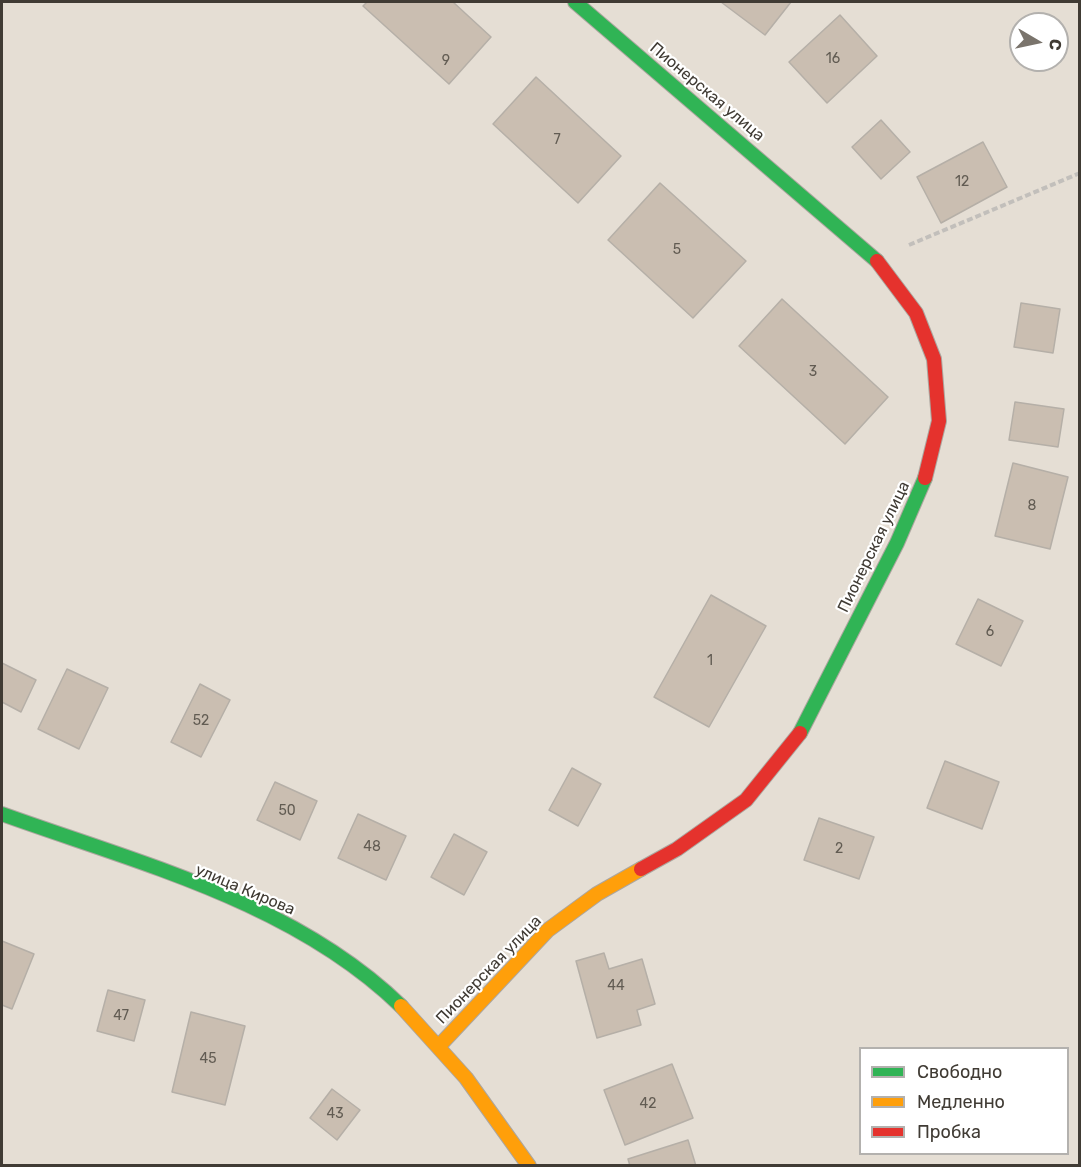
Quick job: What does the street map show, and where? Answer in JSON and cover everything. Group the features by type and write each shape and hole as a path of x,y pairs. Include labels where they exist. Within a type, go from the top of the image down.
{"street":[{"name":"Пионерская улица","path":"440,1045 548,930 597,894 677,849 746,800 796,740 897,543 925,478 939,421 934,359 916,312 876,259 575,2"},
{"name":"улица Кирова","path":"2,814 278,920 339,956 387,994 440,1045 489,1105 529,1166"}],"path":[{"path":"876,259 1080,173"}],"building":[{"path":"367,2 453,2 491,37 449,84 363,6"},
{"path":"721,2 791,2 765,35"},
{"path":"840,15 877,56 827,103 789,62"},
{"path":"536,77 621,156 578,203 493,124"},
{"path":"881,120 910,152 881,179 852,147"},
{"path":"983,142 1007,187 941,223 917,177"},
{"path":"660,183 746,261 693,318 608,240"},
{"path":"782,299 888,397 845,444 739,346"},
{"path":"1021,303 1060,309 1053,353 1014,347"},
{"path":"1015,402 1064,409 1058,447 1009,440"},
{"path":"1013,463 1068,477 1050,549 995,536"},
{"path":"711,595 766,626 709,727 654,697"},
{"path":"978,599 1023,621 1001,666 956,644"},
{"path":"2,663 36,680 21,712 2,702"},
{"path":"67,669 108,688 79,749 38,729"},
{"path":"200,684 230,700 201,757 171,742"},
{"path":"945,761 999,782 982,829 927,808"},
{"path":"572,768 601,784 578,826 549,810"},
{"path":"275,782 317,801 300,840 257,820"},
{"path":"358,814 406,836 386,880 338,858"},
{"path":"819,818 874,837 859,879 804,860"},
{"path":"454,834 487,852 464,895 431,877"},
{"path":"2,941 34,954 12,1009 2,1005"},
{"path":"604,953 609,969 642,959 655,1004 637,1010 641,1025 597,1038 576,961"},
{"path":"108,990 145,1000 134,1041 97,1031"},
{"path":"191,1012 245,1026 225,1105 172,1092"},
{"path":"672,1064 693,1118 625,1145 604,1090"},
{"path":"332,1089 360,1110 337,1140 310,1118"},
{"path":"688,1140 696,1166 630,1166 628,1159"}],"traffic: fast":[{"path":"575,2 877,261"},
{"path":"800,733 897,543 925,478"},
{"path":"2,814 160,869 264,912 313,939 359,970 401,1006"}],"traffic: slow":[{"path":"440,1045 548,930 597,894 641,869"},
{"path":"401,1006 466,1078 529,1166"}],"traffic: jam":[{"path":"877,261 916,313 934,359 939,421 925,478"},
{"path":"641,869 677,849 746,800 800,733"}]}
